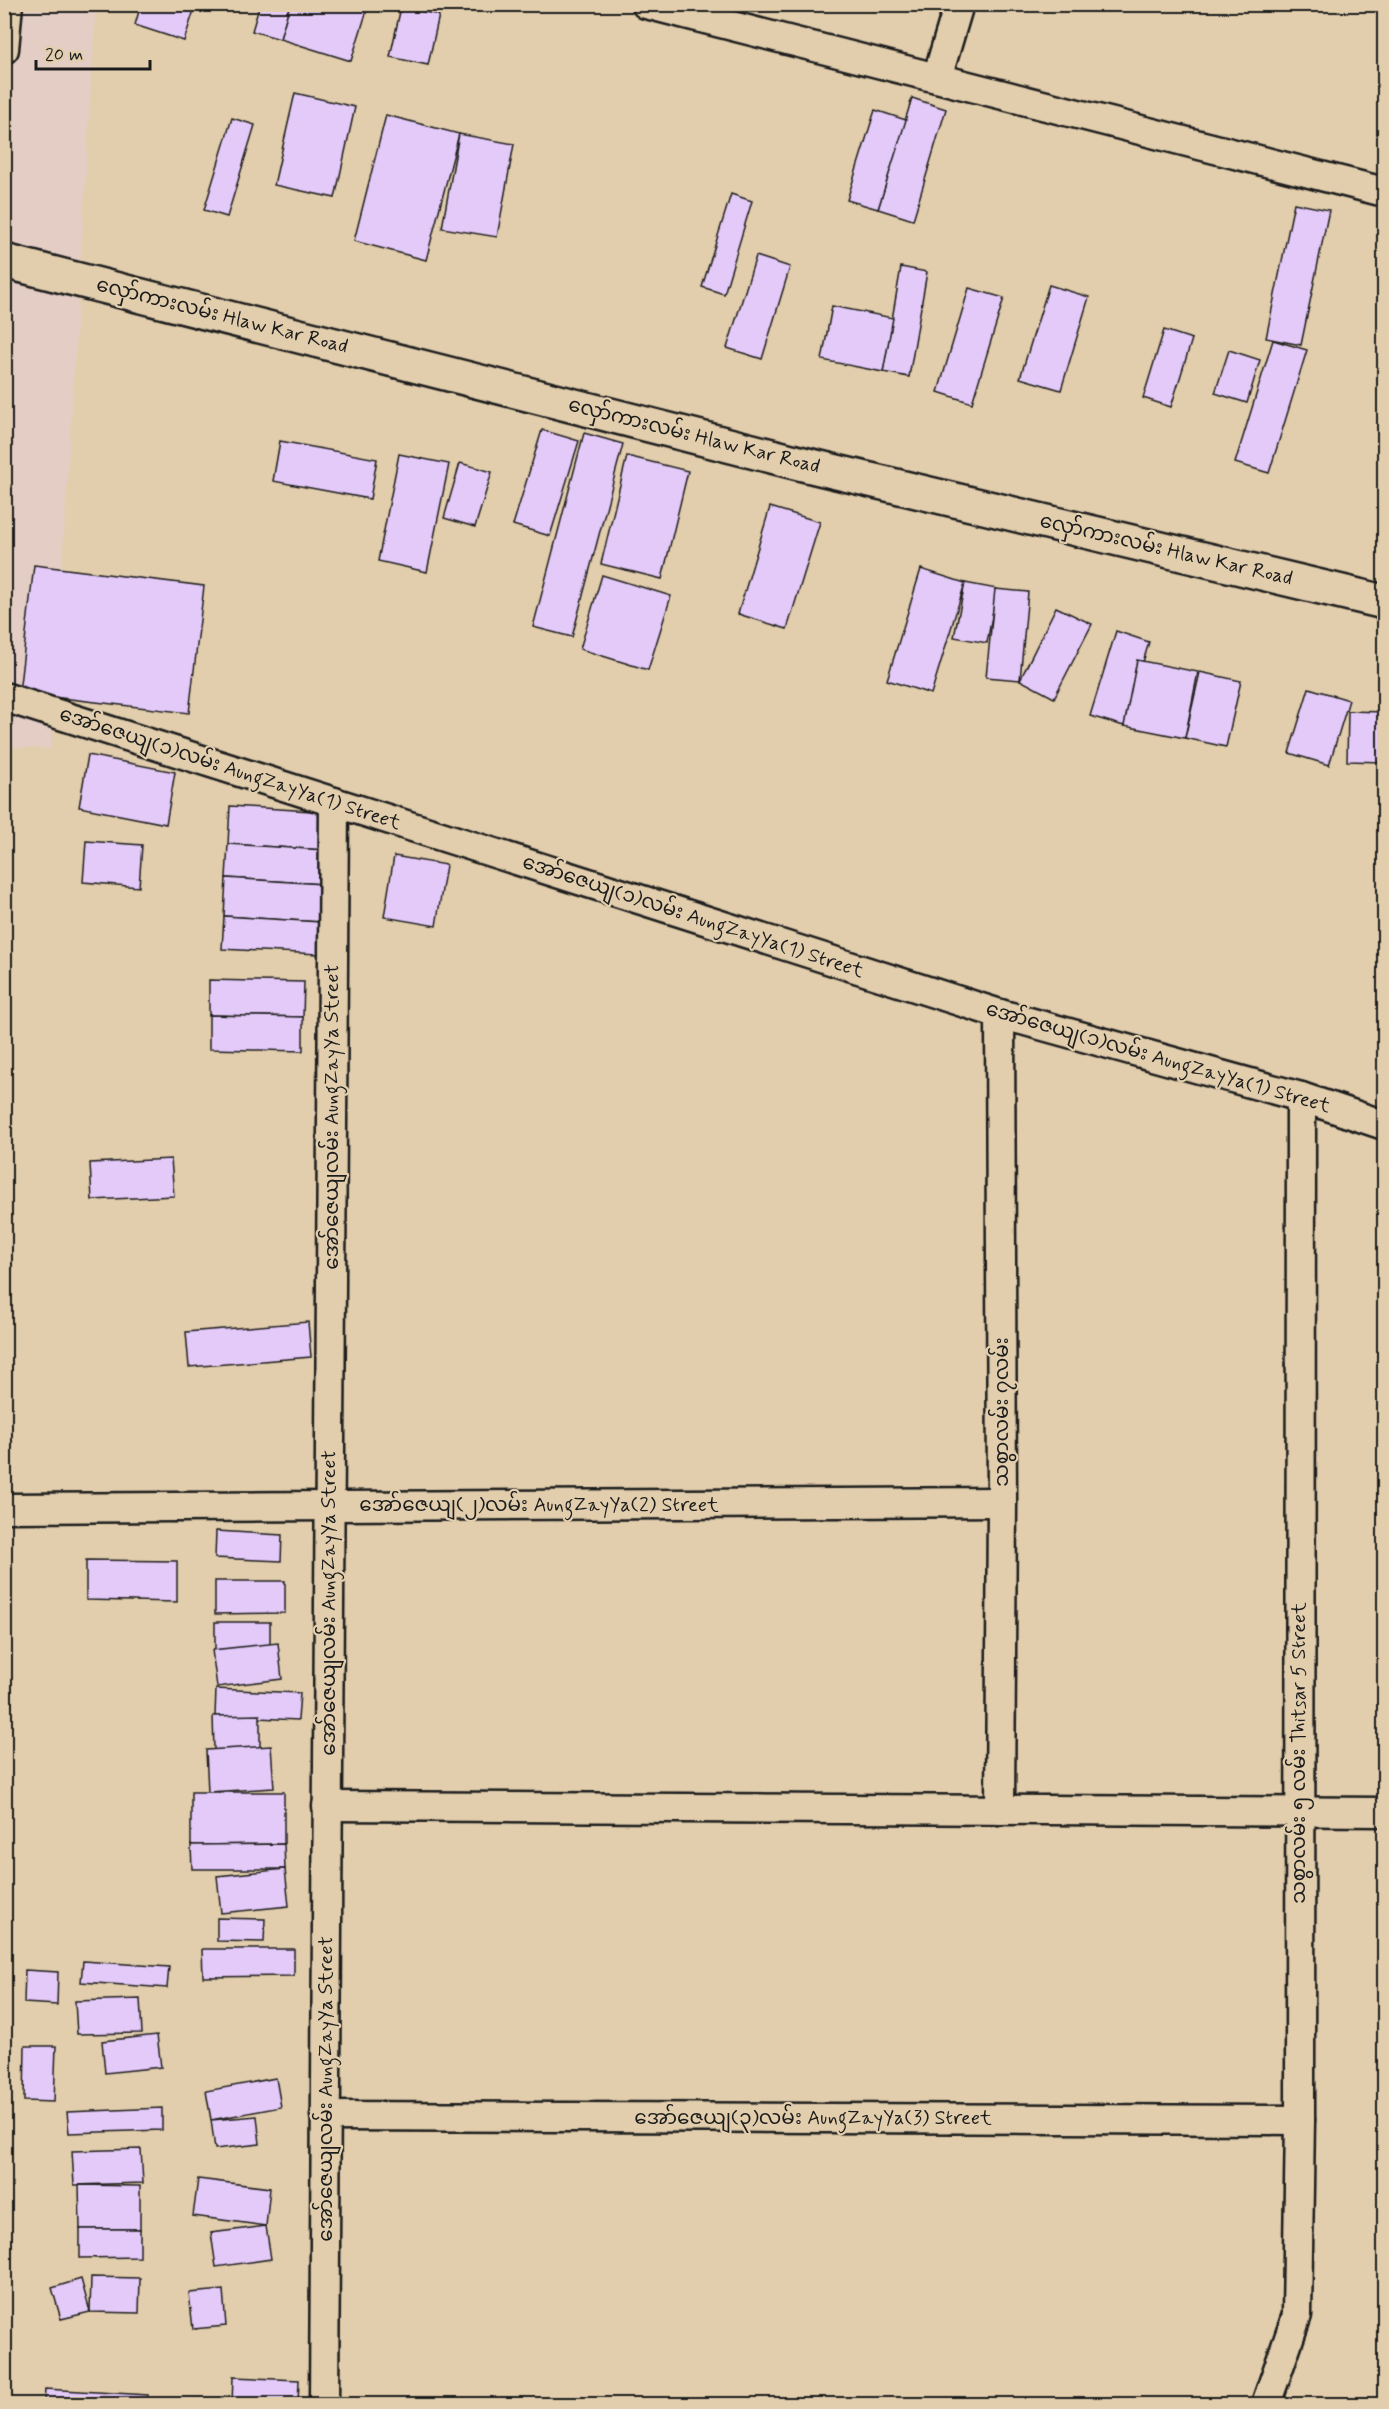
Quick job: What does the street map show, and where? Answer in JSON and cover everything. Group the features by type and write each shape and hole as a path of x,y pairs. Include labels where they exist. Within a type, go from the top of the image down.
{"street":[{"path":"4,49 8,4"},
{"path":"937,78 959,4"},
{"path":"647,5 1384,192"},
{"name":"လှော်ကားလမ်း Hlaw Kar Road","path":"4,261 803,464 1384,602"},
{"name":"အော်ဇေယျ(၁)လမ်း AungZayYa(1) Street","path":"4,697 1000,1014 1301,1097 1384,1125"},
{"name":"အော်ဇေယျလမ်း AungZayYa Street","path":"324,2404 334,802"},
{"name":"သစွာလမ်း ၇လမ်း","path":"1000,1014 1002,1502 1000,1810"},
{"name":"သစွာလမ်း ၅ လမ်း Thitsar 5 Street","path":"1266,2404 1297,2315 1300,2120 1301,1097"},
{"name":"အော်ဇေယျ(၂)လမ်း AungZayYa(2) Street","path":"4,1508 1002,1502"},
{"path":"327,1806 1384,1812"},
{"name":"အော်ဇေယျ(၃)လမ်း AungZayYa(3) Street","path":"325,2116 1300,2120"}],"shaded area":[{"path":"5,5 96,5 51,749 5,747"}],"building":[{"path":"141,4 187,4 195,7 184,41 135,25"},
{"path":"260,4 290,4 280,39 252,31"},
{"path":"290,4 369,4 351,61 280,39"},
{"path":"401,7 439,15 428,65 390,57"},
{"path":"295,93 355,107 335,198 274,185"},
{"path":"912,98 946,109 913,220 878,209"},
{"path":"875,110 906,120 878,209 847,200"},
{"path":"386,115 459,134 426,260 354,241"},
{"path":"232,118 255,125 227,217 204,210"},
{"path":"459,134 514,144 497,237 442,228"},
{"path":"731,194 752,201 724,294 702,287"},
{"path":"1294,203 1329,210 1301,345 1266,338"},
{"path":"756,256 790,267 762,359 727,348"},
{"path":"901,267 927,272 909,377 883,372"},
{"path":"1049,285 1089,297 1061,390 1020,378"},
{"path":"969,288 1004,298 972,403 938,392"},
{"path":"832,306 893,318 883,372 822,360"},
{"path":"1164,330 1192,339 1171,407 1143,398"},
{"path":"1273,340 1307,350 1269,473 1235,463"},
{"path":"1229,350 1260,360 1247,403 1215,393"},
{"path":"542,430 579,441 550,536 513,525"},
{"path":"584,433 623,444 572,637 533,627"},
{"path":"280,441 377,459 370,499 273,481"},
{"path":"399,454 449,464 427,572 378,561"},
{"path":"627,456 688,471 662,579 601,564"},
{"path":"460,463 492,472 475,527 444,518"},
{"path":"770,507 820,522 787,629 738,614"},
{"path":"34,565 204,586 189,713 19,693"},
{"path":"921,569 965,583 931,694 887,680"},
{"path":"602,575 671,596 648,670 580,649"},
{"path":"965,583 997,589 987,643 954,637"},
{"path":"995,589 1028,592 1020,680 986,677"},
{"path":"1056,607 1092,624 1054,698 1020,680"},
{"path":"1116,631 1149,642 1124,726 1090,716"},
{"path":"1137,660 1198,672 1185,738 1124,726"},
{"path":"1200,672 1241,681 1226,747 1185,738"},
{"path":"1309,688 1349,700 1329,765 1289,753"},
{"path":"1348,711 1384,712 1384,762 1347,761"},
{"path":"88,755 175,772 166,824 79,807"},
{"path":"230,806 327,812 325,850 228,844"},
{"path":"86,841 142,845 139,887 83,882"},
{"path":"228,844 325,850 323,884 226,878"},
{"path":"394,856 446,865 436,926 384,917"},
{"path":"226,878 323,884 321,922 224,916"},
{"path":"224,916 321,922 318,954 222,949"},
{"path":"209,980 304,982 303,1017 209,1015"},
{"path":"209,1015 303,1017 303,1051 209,1049"},
{"path":"171,1159 174,1196 92,1200 90,1163"},
{"path":"308,1322 311,1357 189,1367 186,1332"},
{"path":"216,1531 282,1535 281,1561 215,1558"},
{"path":"86,1560 177,1561 177,1602 86,1600"},
{"path":"215,1581 285,1581 285,1613 215,1614"},
{"path":"215,1622 270,1622 270,1651 215,1650"},
{"path":"278,1643 282,1679 217,1687 212,1650"},
{"path":"216,1689 300,1693 298,1720 215,1716"},
{"path":"260,1715 260,1749 214,1750 213,1716"},
{"path":"271,1746 274,1788 208,1792 206,1750"},
{"path":"191,1792 284,1792 284,1844 191,1845"},
{"path":"284,1844 285,1869 192,1869 191,1845"},
{"path":"285,1869 289,1906 221,1913 217,1876"},
{"path":"217,1918 265,1919 264,1942 217,1941"},
{"path":"202,1949 294,1949 294,1976 203,1977"},
{"path":"83,1961 169,1967 167,1988 81,1982"},
{"path":"25,1970 58,1972 57,2005 24,2003"},
{"path":"140,1999 142,2033 77,2034 75,2001"},
{"path":"157,2035 161,2067 105,2073 102,2041"},
{"path":"25,2046 56,2046 54,2102 24,2101"},
{"path":"276,2078 281,2107 211,2120 206,2091"},
{"path":"162,2108 162,2130 69,2133 67,2112"},
{"path":"257,2116 260,2144 215,2149 211,2120"},
{"path":"141,2149 143,2183 74,2185 72,2151"},
{"path":"198,2179 270,2188 266,2226 193,2216"},
{"path":"79,2185 140,2186 140,2229 80,2229"},
{"path":"266,2226 271,2259 216,2267 211,2233"},
{"path":"80,2229 140,2229 140,2257 80,2258"},
{"path":"91,2277 140,2278 139,2313 90,2312"},
{"path":"81,2279 90,2312 61,2319 52,2288"},
{"path":"223,2290 226,2326 193,2329 189,2293"},
{"path":"233,2377 299,2380 298,2404 232,2404"},
{"path":"45,2389 148,2395 147,2404 44,2404"},
{"path":"199,2399 199,2404 148,2404 148,2401"}]}
